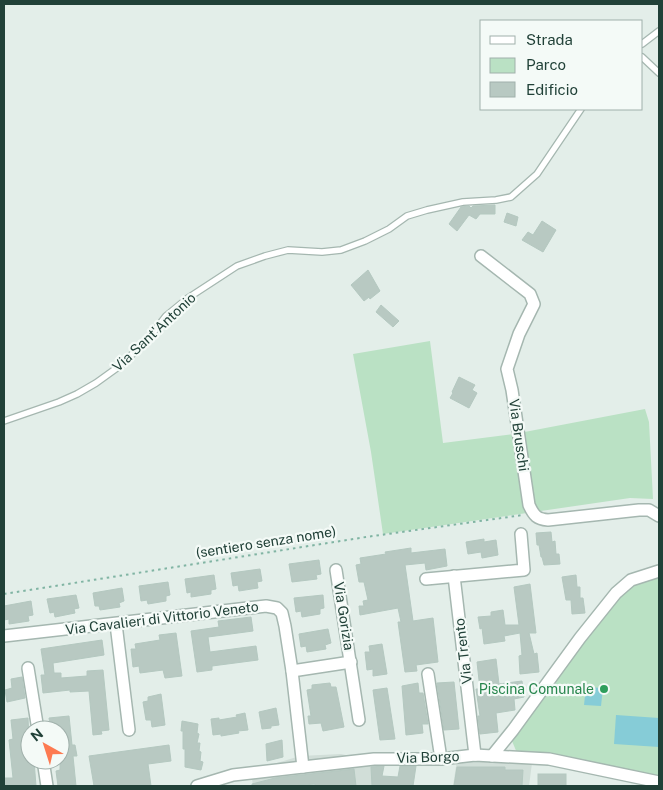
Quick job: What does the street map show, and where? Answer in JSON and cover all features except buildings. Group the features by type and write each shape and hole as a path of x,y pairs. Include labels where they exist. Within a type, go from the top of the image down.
{"street":[{"name":"Via Bruschi","path":"481,256 530,294 534,304 519,334 507,370 512,390 528,505 532,513"},
{"path":"532,513 538,519 548,520 639,510 649,510 659,516"},
{"path":"426,579 524,570 521,534"},
{"name":"Via Gorizia","path":"336,570 359,720"},
{"path":"492,756 616,593 631,580 659,571"},
{"name":"Via Trento","path":"454,576 475,754"},
{"name":"Via Cavalieri di Vittorio Veneto","path":"4,636 266,606 277,608 282,614 285,626 303,767"},
{"path":"116,624 129,730"},
{"name":"Via Gorizia","path":"292,672 351,662"},
{"path":"28,668 36,720"},
{"path":"428,674 441,759"},
{"name":"Via Borgo","path":"197,786 233,775 374,759 441,759 475,754 549,759 659,782"},
{"path":"44,770 47,786"}],"lane":[{"path":"643,43 659,30"},
{"path":"643,58 659,73"},
{"name":"Via Sant'Antonio","path":"4,421 59,402 96,383 121,365 149,338 166,316 188,298 237,266 288,250 322,252 341,250 389,229 407,216 463,202 496,200 511,196 537,174 580,110"}],"path":[{"name":"(sentiero senza nome)","path":"4,594 346,540 532,513"}],"shaded area":[{"path":"341,754 381,763 379,786 253,786 251,771 300,756"},
{"path":"457,760 532,763 529,786 453,786"}],"green space":[{"path":"430,341 443,443 514,434 645,409 649,422 653,499 630,498 383,534 371,452 353,354"},
{"name":"Piscina Comunale","path":"659,578 659,778 564,756 517,753 512,741 585,637 620,595 638,582"}],"water":[{"path":"586,687 603,688 601,706 584,705"},
{"path":"616,715 659,718 659,747 614,744"}],"place":[{"name":"Piscina Comunale","path":"604,689"}]}
